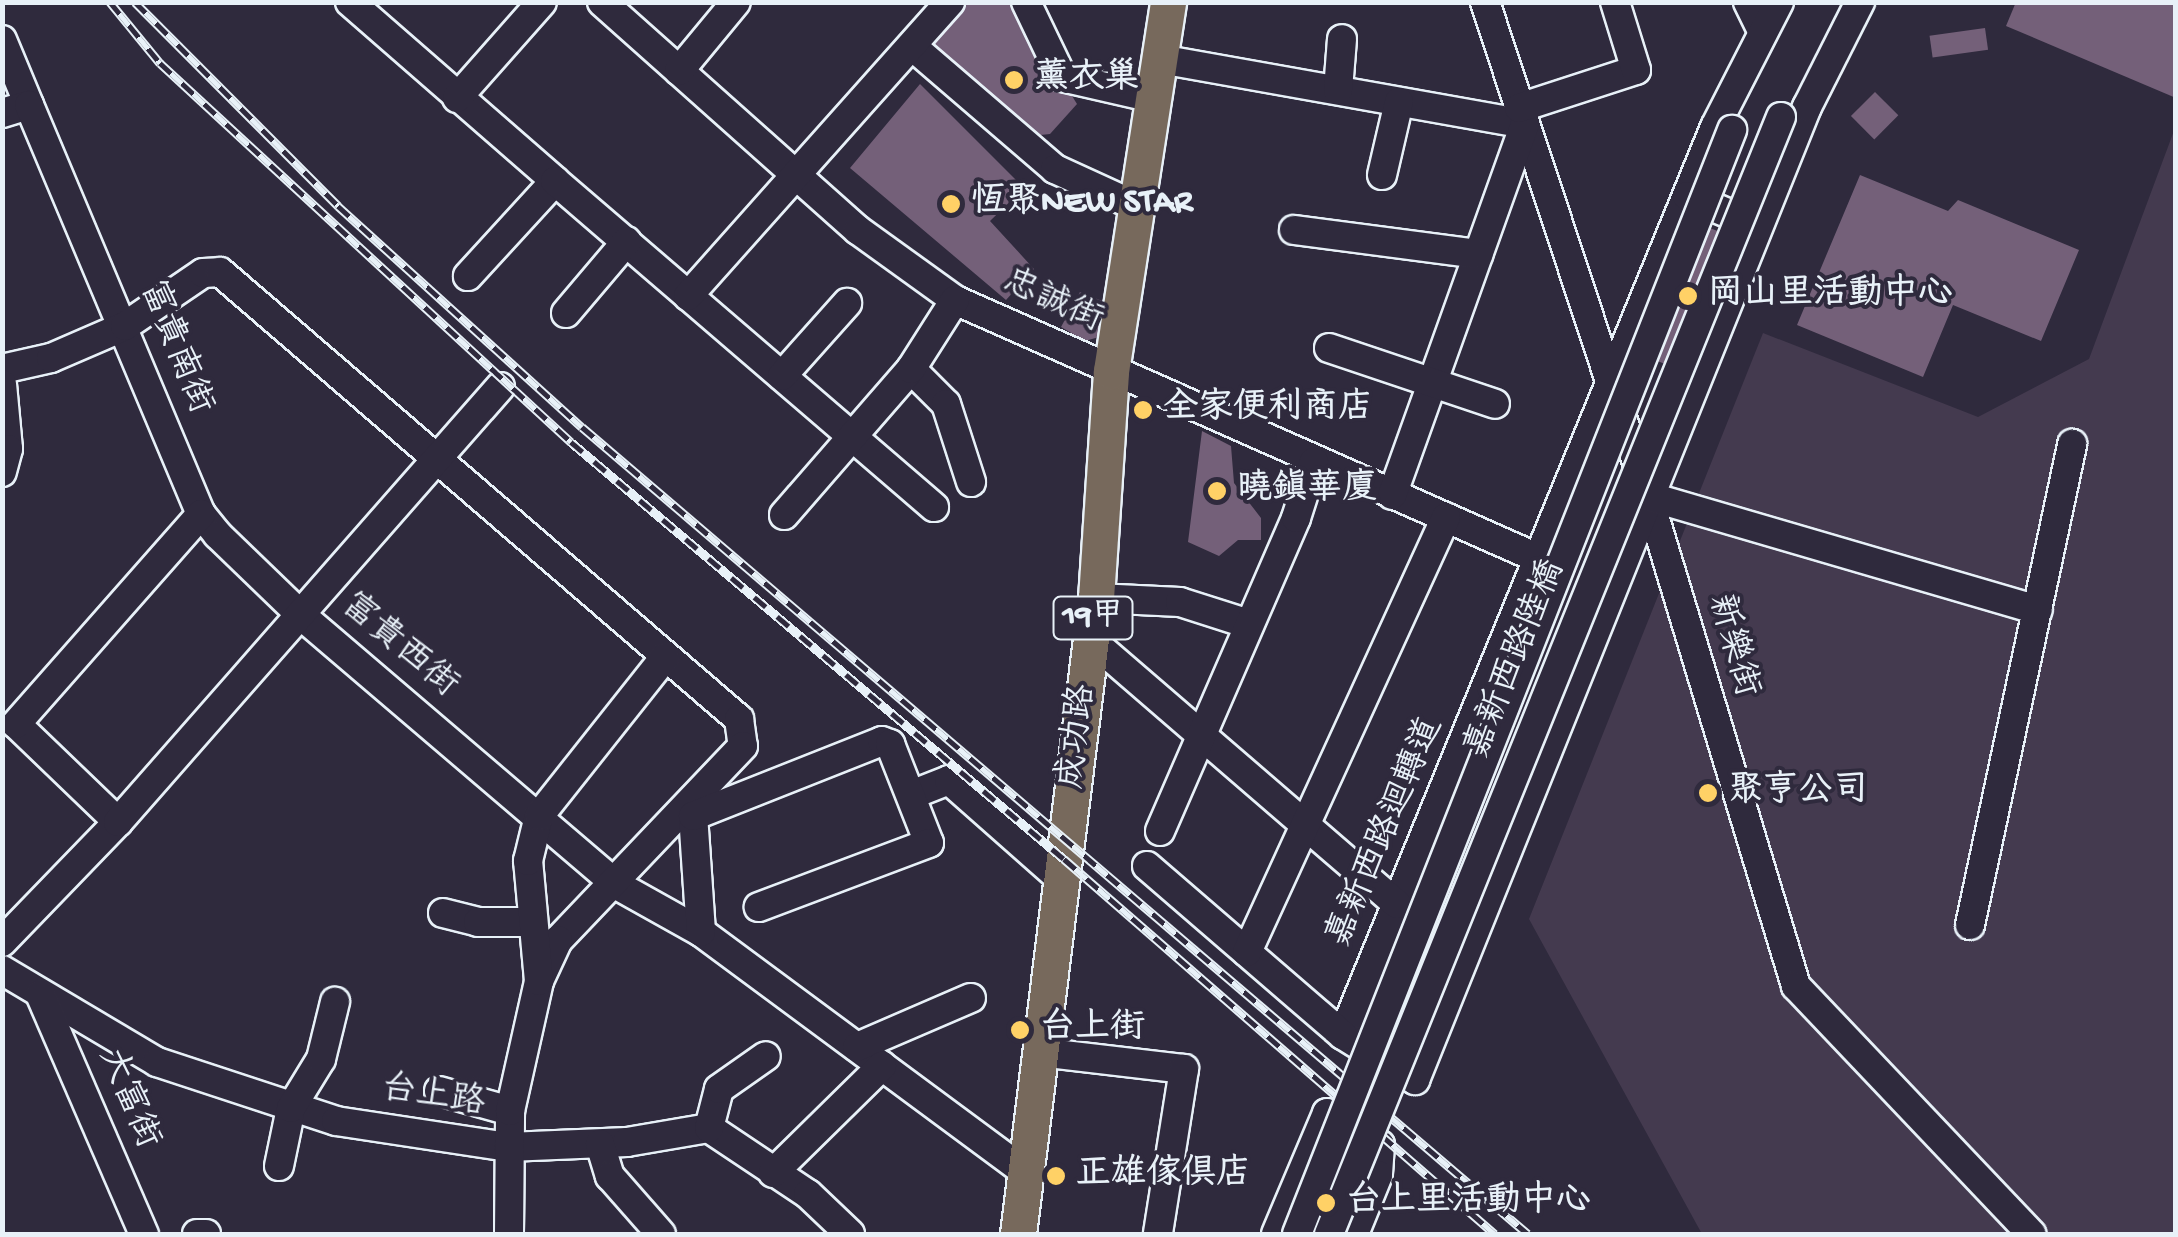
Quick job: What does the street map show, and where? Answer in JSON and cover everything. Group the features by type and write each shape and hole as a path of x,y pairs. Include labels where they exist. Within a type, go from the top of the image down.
{"main road":[{"name":"成功路","path":"1018,1234 1096,598 1111,371 1168,2"}],"street":[{"path":"350,2 934,506"},
{"path":"457,98 542,2"},
{"name":"忠誠街","path":"602,2 798,178 955,300 1542,560"},
{"path":"679,71 736,2"},
{"path":"688,296 798,178 950,2"},
{"path":"1026,2 1062,77 1153,98"},
{"name":"新樂街","path":"1485,2 1612,381 1796,986 2031,1234"},
{"path":"1160,59 1399,102 1522,116 1636,70 1614,2"},
{"path":"1748,2 1763,33"},
{"name":"嘉新西路迴轉道","path":"1342,1035 1542,560 1687,196 1779,2"},
{"name":"嘉新西路陸橋","path":"1297,1234 1732,130 1795,2"},
{"name":"嘉新西路陸橋","path":"1329,1234 1781,117 1844,2"},
{"path":"1147,866 1342,1035 1415,1080 1758,226 1860,2"},
{"path":"1338,90 1342,39"},
{"name":"富貴南街","path":"2,40 16,109 125,326 201,514 302,616"},
{"path":"912,46 1054,169 1136,206"},
{"path":"1382,175 1399,102"},
{"path":"1392,495 1478,254 1522,116"},
{"path":"468,276 555,181"},
{"path":"1687,196 1758,226"},
{"path":"1294,230 1478,254"},
{"path":"566,313 627,241"},
{"path":"2,369 51,358 125,326 203,273 220,272 738,719 742,746 616,885 558,940 540,982 510,1110 509,1234"},
{"path":"784,516 912,369 955,300"},
{"path":"782,376 847,303"},
{"path":"1329,348 1495,404"},
{"path":"912,369 946,404 970,482"},
{"path":"2,384 2,472"},
{"path":"302,616 500,387"},
{"path":"1970,926 2072,444"},
{"path":"1160,830 1314,462"},
{"path":"1648,496 2038,610"},
{"path":"118,822 16,724 201,514"},
{"path":"1246,952 1302,822 1446,516"},
{"path":"1096,598 1180,602 1249,624"},
{"name":"富貴西街","path":"2,942 118,822 302,616 616,885 701,932 1026,1172"},
{"path":"1091,640 1398,904"},
{"path":"540,982 528,861 540,816 665,657"},
{"path":"701,932 693,816 882,742 890,744 929,843 759,908"},
{"path":"910,795 949,780 1062,880"},
{"path":"443,914 478,922 533,922"},
{"name":"台上路","path":"2,970 156,1062 291,1108 508,1147 600,1144 709,1128"},
{"name":"大富街","path":"40,994 144,1234"},
{"path":"857,1047 972,998"},
{"path":"280,1166 291,1108 321,1060 335,1002"},
{"path":"1039,1052 1184,1069 1158,1234"},
{"path":"766,1056 719,1090 709,1128 808,1194 850,1234"},
{"path":"773,1173 882,1066"},
{"path":"439,1091 510,1110"},
{"path":"1276,1234 1327,1113 1380,1145 1378,1175 1354,1234"},
{"path":"600,1144 610,1176 661,1234"},
{"path":"197,1234 206,1234"}],"shaded area":[{"path":"2175,128 2175,1234 1702,1234 1529,919 1763,333 1978,417 2089,359"}],"building":[{"name":"薰衣巢","path":"964,2 1014,2 1077,104 1050,134 1031,136 936,55 934,38"},
{"path":"2016,2 2176,2 2176,98 2006,26"},
{"path":"1985,28 1988,50 1933,58 1930,36"},
{"name":"恆聚NEW STAR","path":"920,84 1024,188 990,221 1034,269 1006,300 850,168"},
{"path":"1875,92 1898,115 1874,139 1851,116"},
{"path":"1860,175 1948,211 1958,200 2079,250 2041,341 1953,305 1923,377 1797,325"},
{"name":"岡山里活動中心","path":"1689,220 1738,239 1687,372 1638,354"},
{"path":"1080,292 1112,305 1106,335 1085,341 1061,327"},
{"name":"曉鎮華廈","path":"1202,431 1231,446 1234,483 1261,518 1261,540 1238,540 1219,556 1188,542"}],"railway":[{"path":"110,2 160,63 571,442 1064,859 1495,1234"},
{"path":"135,2 338,206 582,427 1528,1234"}],"place":[{"name":"薰衣巢","path":"1014,80"},
{"name":"恆聚NEW STAR","path":"951,204"},
{"name":"岡山里活動中心","path":"1688,296"},
{"name":"全家便利商店","path":"1143,410"},
{"name":"曉鎮華廈","path":"1217,491"},
{"name":"聚亨公司","path":"1708,793"},
{"name":"台上街","path":"1020,1030"},
{"name":"正雄傢俱店","path":"1056,1176"},
{"name":"台上里活動中心","path":"1326,1203"}]}
